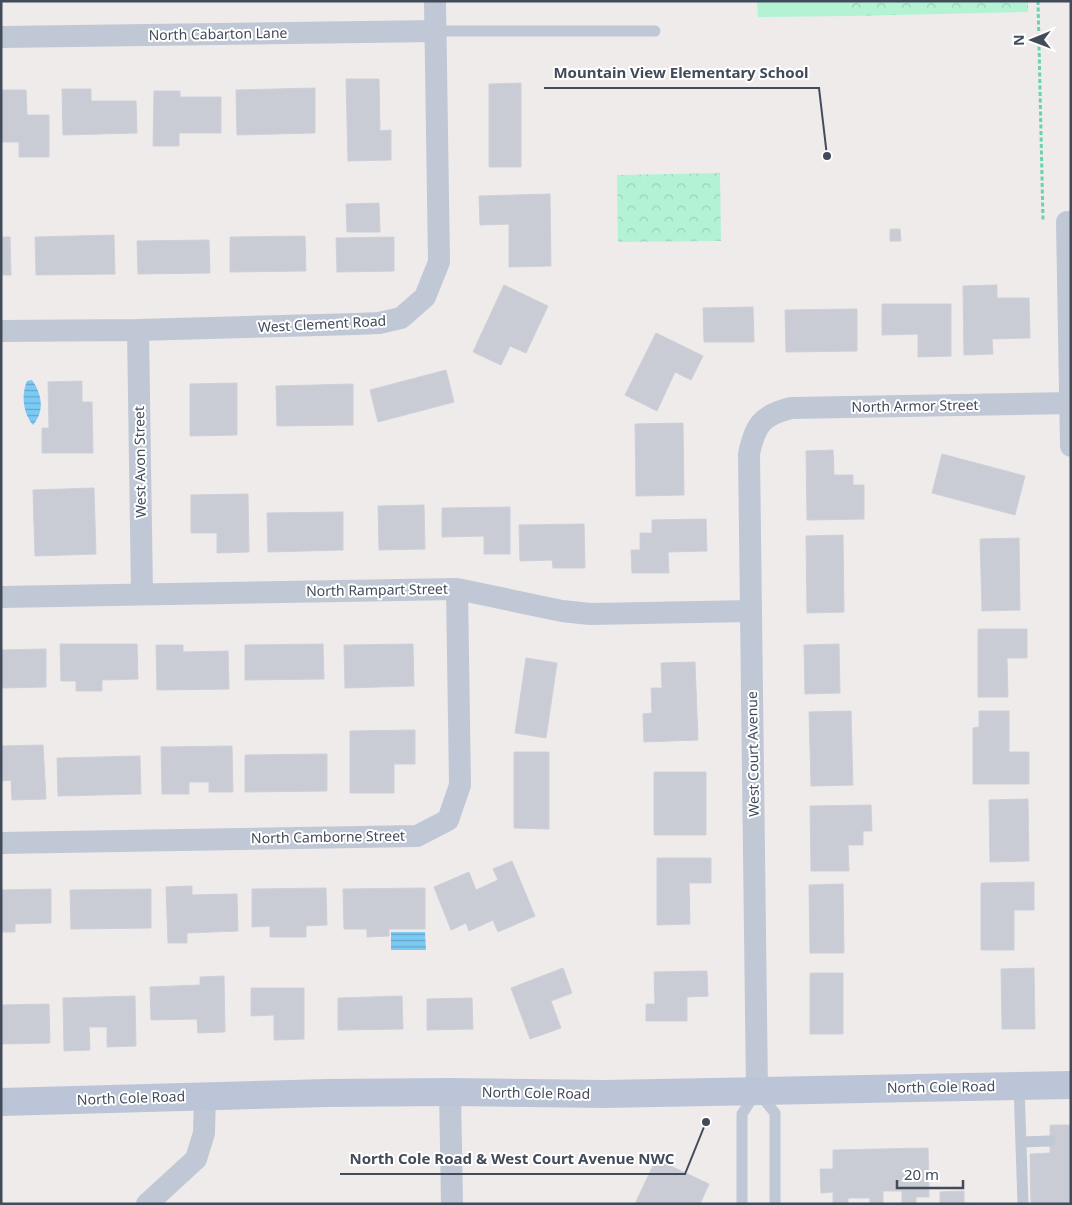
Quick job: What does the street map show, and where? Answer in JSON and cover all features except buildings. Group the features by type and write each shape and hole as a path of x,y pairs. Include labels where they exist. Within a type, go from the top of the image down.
{"main road":[{"name":"North Cole Road","path":"1,1102 450,1092 604,1094 1071,1085"}],"street":[{"name":"West Clement Road","path":"1,331 138,330 379,323 401,318 425,298 439,262 435,1"},
{"name":"North Cabarton Lane","path":"1,37 436,31"},
{"path":"1067,222 1071,446"},
{"name":"West Avon Street","path":"138,330 142,594"},
{"name":"North Armor Street","path":"762,420 777,412 791,408 1070,403"},
{"name":"West Court Avenue","path":"757,1091 749,454 753,436 762,420"},
{"name":"North Rampart Street","path":"1,597 457,589 562,611 590,614 751,611"},
{"name":"North Camborne Street","path":"1,843 417,836 448,820 460,785 457,589"},
{"path":"450,1092 452,1204"},
{"path":"147,1204 196,1160 204,1133 205,1096"}],"lane":[{"path":"436,31 656,31"},
{"path":"1019,1086 1023,1204"},
{"path":"742,1204 742,1114 757,1091 775,1113 775,1204"},
{"path":"1021,1142 1050,1141"}],"path":[{"path":"1038,1 1043,225"}],"green space":[{"path":"757,1 850,1 851,16 758,17"},
{"path":"850,1 1028,1 1028,12 851,16"},
{"path":"720,173 721,241 618,242 617,175"}],"water":[{"path":"32,380 41,402 37,420 33,425 27,415 24,404 25,386 27,381"},
{"path":"391,932 425,932 426,950 391,950"}],"place":[{"name":"Mountain View Elementary School","path":"827,156"},
{"name":"North Cole Road & West Court Avenue NWC","path":"706,1122"}]}
